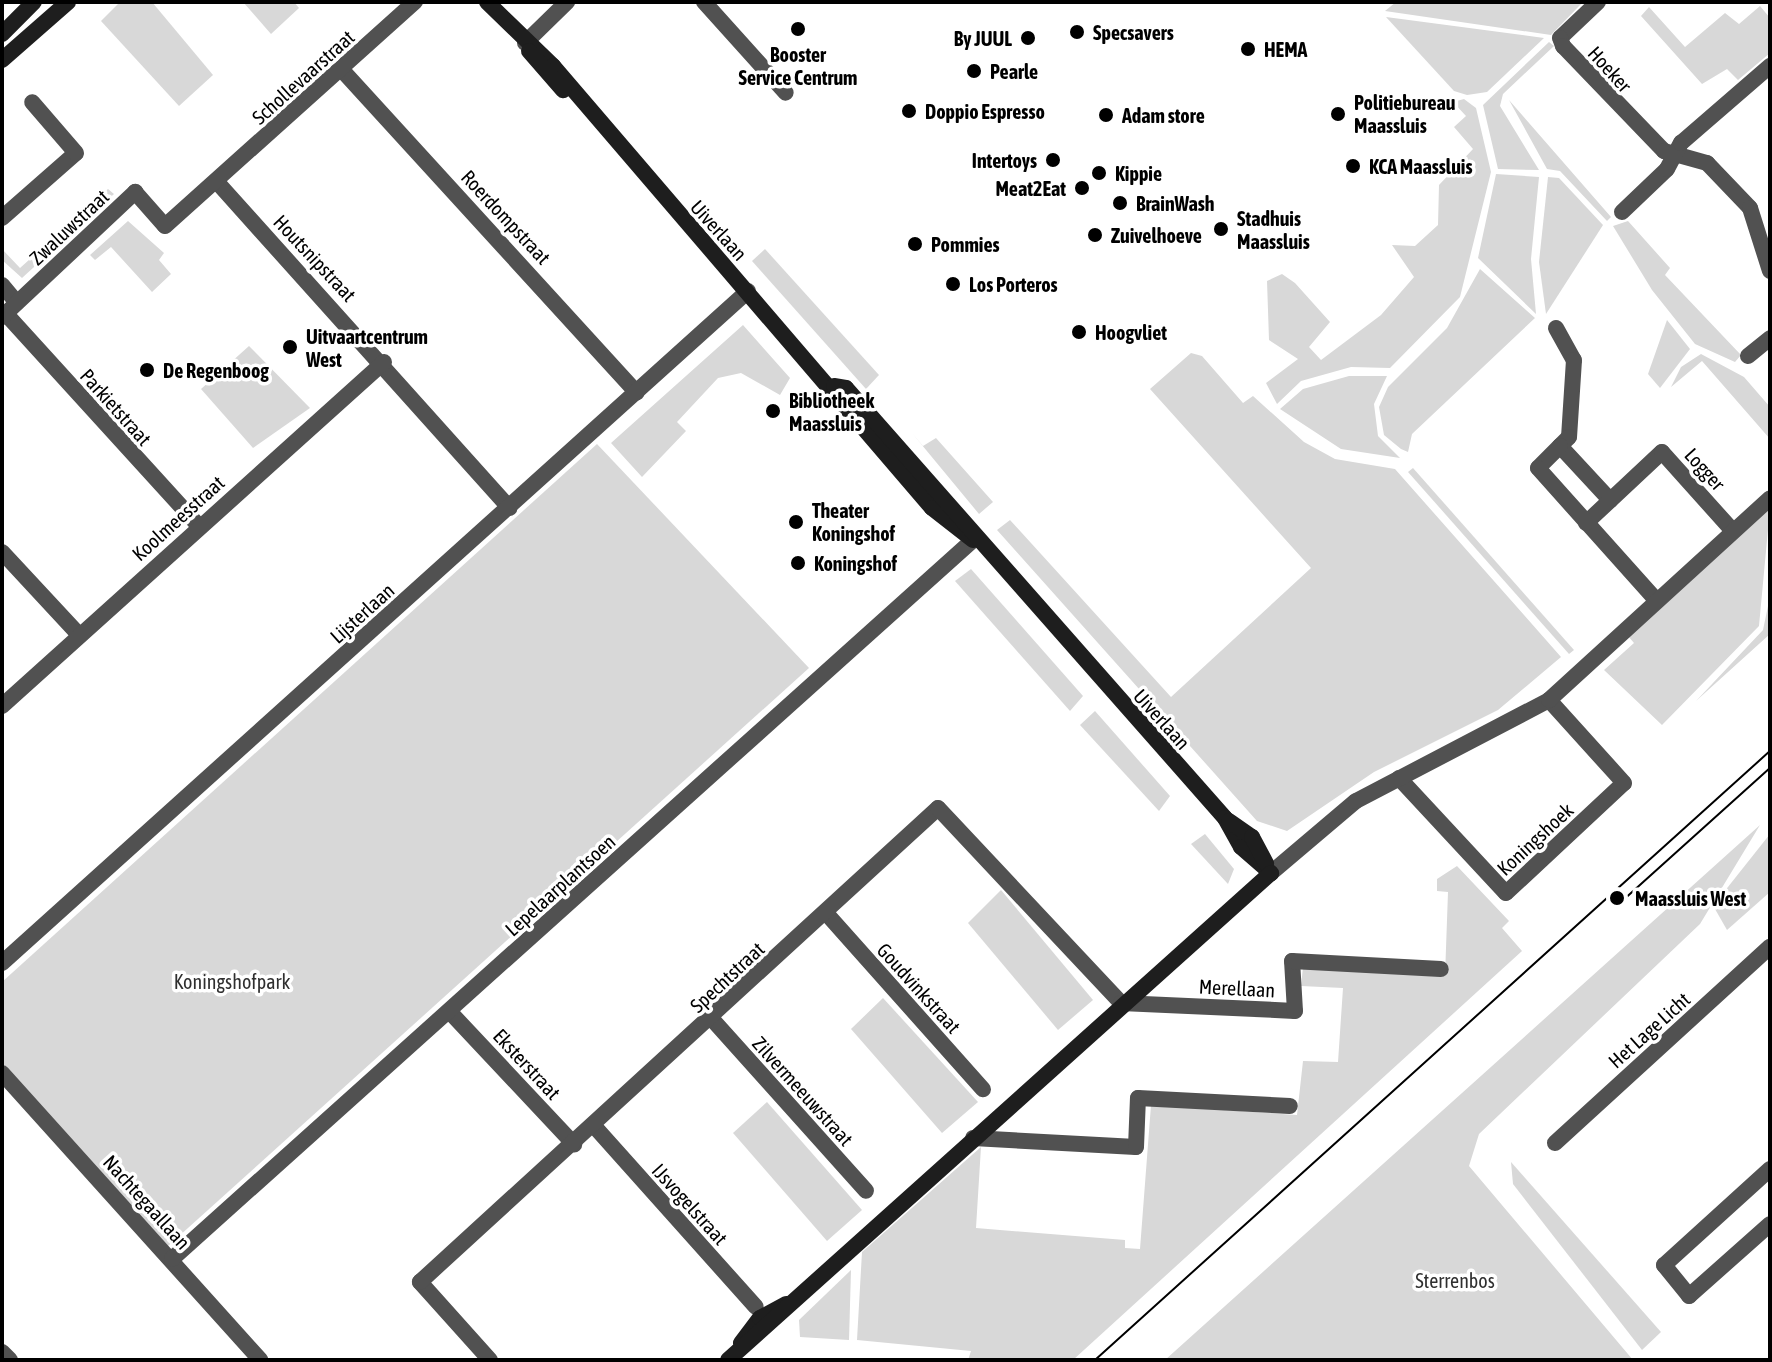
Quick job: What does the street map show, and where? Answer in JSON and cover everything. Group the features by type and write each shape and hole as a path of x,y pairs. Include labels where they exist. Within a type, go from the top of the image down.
{"street":[{"path":"2,34 34,2"},
{"path":"2,60 68,2"},
{"name":"Schollevaarstraat","path":"217,182 415,2"},
{"name":"Uiverlaan","path":"487,2 525,43 543,75 575,100 834,386 837,401 932,508 973,540 1225,818 1241,847 1271,873"},
{"path":"525,43 567,2"},
{"path":"704,2 786,93"},
{"name":"Hoeker","path":"1598,2 1560,38 1563,46 1628,119 1664,151 1707,163 1750,208 1770,271"},
{"path":"1622,212 1676,153 1770,66"},
{"name":"Roerdompstraat","path":"342,70 637,393"},
{"path":"2,218 76,153 32,102"},
{"name":"Zwaluwstraat","path":"8,311 135,192 165,226 217,182"},
{"name":"Houtsnipstraat","path":"217,182 384,362 509,508"},
{"path":"2,285 8,311"},
{"name":"Lijsterlaan","path":"2,963 748,291"},
{"name":"Parkietstraat","path":"8,311 198,525"},
{"path":"1556,328 1574,360 1569,437 1538,468 1657,601"},
{"path":"1748,356 1770,338"},
{"name":"Koolmeesstraat","path":"2,706 198,525 384,362"},
{"path":"1560,446 1610,500"},
{"name":"Logger","path":"1586,523 1662,452 1733,531"},
{"path":"1271,873 1356,801 1549,700 1770,498"},
{"name":"Lepelaarplantsoen","path":"172,1259 973,540"},
{"path":"2,552 79,635"},
{"name":"Koningshoek","path":"1399,778 1506,893 1624,783 1549,700"},
{"name":"Spechtstraat","path":"490,1360 420,1282 595,1127 938,808 1121,1003"},
{"name":"Merellaan","path":"802,1296 1121,1003 1271,873"},
{"name":"Goudvinkstraat","path":"826,913 983,1089"},
{"name":"Het Lage Licht","path":"1555,1143 1770,947"},
{"name":"Merellaan","path":"1121,1003 1295,1011 1292,961 1441,969"},
{"name":"Eksterstraat","path":"449,1011 574,1144"},
{"name":"Zilvermeeuwstraat","path":"711,1018 866,1191"},
{"name":"Nachtegaallaan","path":"2,1073 260,1360"},
{"path":"973,1138 1136,1147 1138,1098 1290,1106"},
{"name":"IJsvogelstraat","path":"595,1127 756,1307"},
{"path":"1770,1169 1664,1265 1689,1296 1770,1224"},
{"path":"2,1352 10,1360"}],"green space":[{"path":"120,2 152,2 213,75 179,106 101,21"},
{"path":"243,2 294,2 299,8 271,34"},
{"path":"1396,2 1583,2 1551,35 1385,11"},
{"path":"1760,6 1770,18 1770,53 1738,80 1727,69 1702,84 1641,16 1649,7 1685,47 1725,13 1739,24"},
{"path":"1386,17 1544,38 1487,92 1467,95 1454,91"},
{"path":"1549,42 1554,46 1503,94 1500,106 1539,170 1498,169 1483,105"},
{"path":"1464,99 1476,108 1491,172 1460,297 1390,368 1351,367 1301,381 1277,404 1266,383 1298,359 1269,340 1267,281 1282,274 1295,283 1330,322 1309,347 1321,360 1381,315 1414,277 1392,245 1415,246 1438,225 1439,185 1473,149 1454,127 1466,116 1453,102"},
{"path":"1509,100 1611,217 1607,221 1560,171 1547,169"},
{"path":"1496,174 1539,177 1531,259 1536,314 1478,258"},
{"path":"1548,177 1559,178 1603,225 1546,314 1539,262"},
{"path":"108,189 114,194 22,278 2,260 2,249 20,268"},
{"path":"128,221 164,253 159,260 171,274 152,292 111,247 95,260 90,255"},
{"path":"1628,221 1670,268 1665,275 1741,355 1735,362 1695,344 1652,290 1613,226"},
{"path":"765,249 879,375 866,389 752,261"},
{"path":"1480,269 1535,318 1412,434 1408,452 1384,435 1379,407 1388,387 1447,328"},
{"path":"1667,320 1690,349 1660,388 1648,374"},
{"path":"743,325 790,378 780,395 741,373 718,378 677,422 686,431 642,477 611,443"},
{"path":"249,346 310,408 253,448 201,389"},
{"path":"1191,353 1202,356 1243,403 1253,396 1304,442 1335,459 1395,469 1561,657 1498,710 1374,772 1287,831 1257,821 997,530 1010,520 1171,697 1311,568 1150,389"},
{"path":"1701,354 1744,377 1770,407 1770,439 1702,361 1671,387 1681,367"},
{"path":"1349,376 1387,376 1374,404 1378,436 1400,458 1341,449 1280,409 1303,389"},
{"path":"912,433 923,446 936,438 993,502 979,514"},
{"name":"Koningshofpark","path":"597,444 809,668 168,1246 2,1063 2,982"},
{"path":"1413,468 1574,650 1569,654 1408,472"},
{"path":"1770,508 1759,626 1662,725 1604,670 1634,643 1628,636"},
{"path":"971,569 1083,696 1070,711 955,581"},
{"path":"1768,606 1770,634 1696,701 1763,630"},
{"path":"1095,711 1170,796 1159,811 1080,725"},
{"name":"Sterrenbos","path":"1760,825 1700,924 1479,1134 1469,1166 1633,1360 1165,1360"},
{"path":"1205,834 1234,869 1228,884 1191,844"},
{"path":"1770,834 1770,892 1727,930 1715,909 1720,897"},
{"path":"1457,866 1509,921 1502,928 1522,951 1073,1360 968,1360 971,1351 857,1340 862,1252 981,1147 976,1228 1125,1240 1125,1248 1140,1249 1151,1105 1297,1115 1303,1061 1338,1062 1343,988 1301,986 1303,967 1445,976 1448,892 1437,891 1437,879"},
{"path":"1001,890 1093,1000 1058,1030 968,923"},
{"path":"883,998 978,1102 942,1133 851,1029"},
{"path":"767,1102 862,1210 827,1241 733,1133"},
{"path":"1511,1162 1661,1332 1642,1350 1513,1184"},
{"path":"851,1270 849,1340 800,1337 799,1320"}],"tram line":[{"path":"1095,1360 1770,751"},
{"path":"1621,902 1770,768"}],"place":[{"name":"Booster Service Centrum","path":"798,29"},
{"name":"Specsavers","path":"1077,32"},
{"name":"By JUUL","path":"1028,38"},
{"name":"HEMA","path":"1248,49"},
{"name":"Pearle","path":"974,71"},
{"name":"Doppio Espresso","path":"909,111"},
{"name":"Politiebureau Maassluis","path":"1338,114"},
{"name":"Adam store","path":"1106,115"},
{"name":"Intertoys","path":"1053,160"},
{"name":"KCA Maassluis","path":"1353,166"},
{"name":"Kippie","path":"1099,173"},
{"name":"Meat2Eat","path":"1082,188"},
{"name":"BrainWash","path":"1120,203"},
{"name":"Stadhuis Maassluis","path":"1221,229"},
{"name":"Zuivelhoeve","path":"1095,235"},
{"name":"Pommies","path":"915,244"},
{"name":"Los Porteros","path":"953,284"},
{"name":"Hoogvliet","path":"1079,332"},
{"name":"Uitvaartcentrum West","path":"290,347"},
{"name":"De Regenboog","path":"147,370"},
{"name":"Bibliotheek Maassluis","path":"773,411"},
{"name":"Theater Koningshof","path":"796,522"},
{"name":"Koningshof","path":"798,563"},
{"name":"Maassluis West","path":"1617,898"}]}
